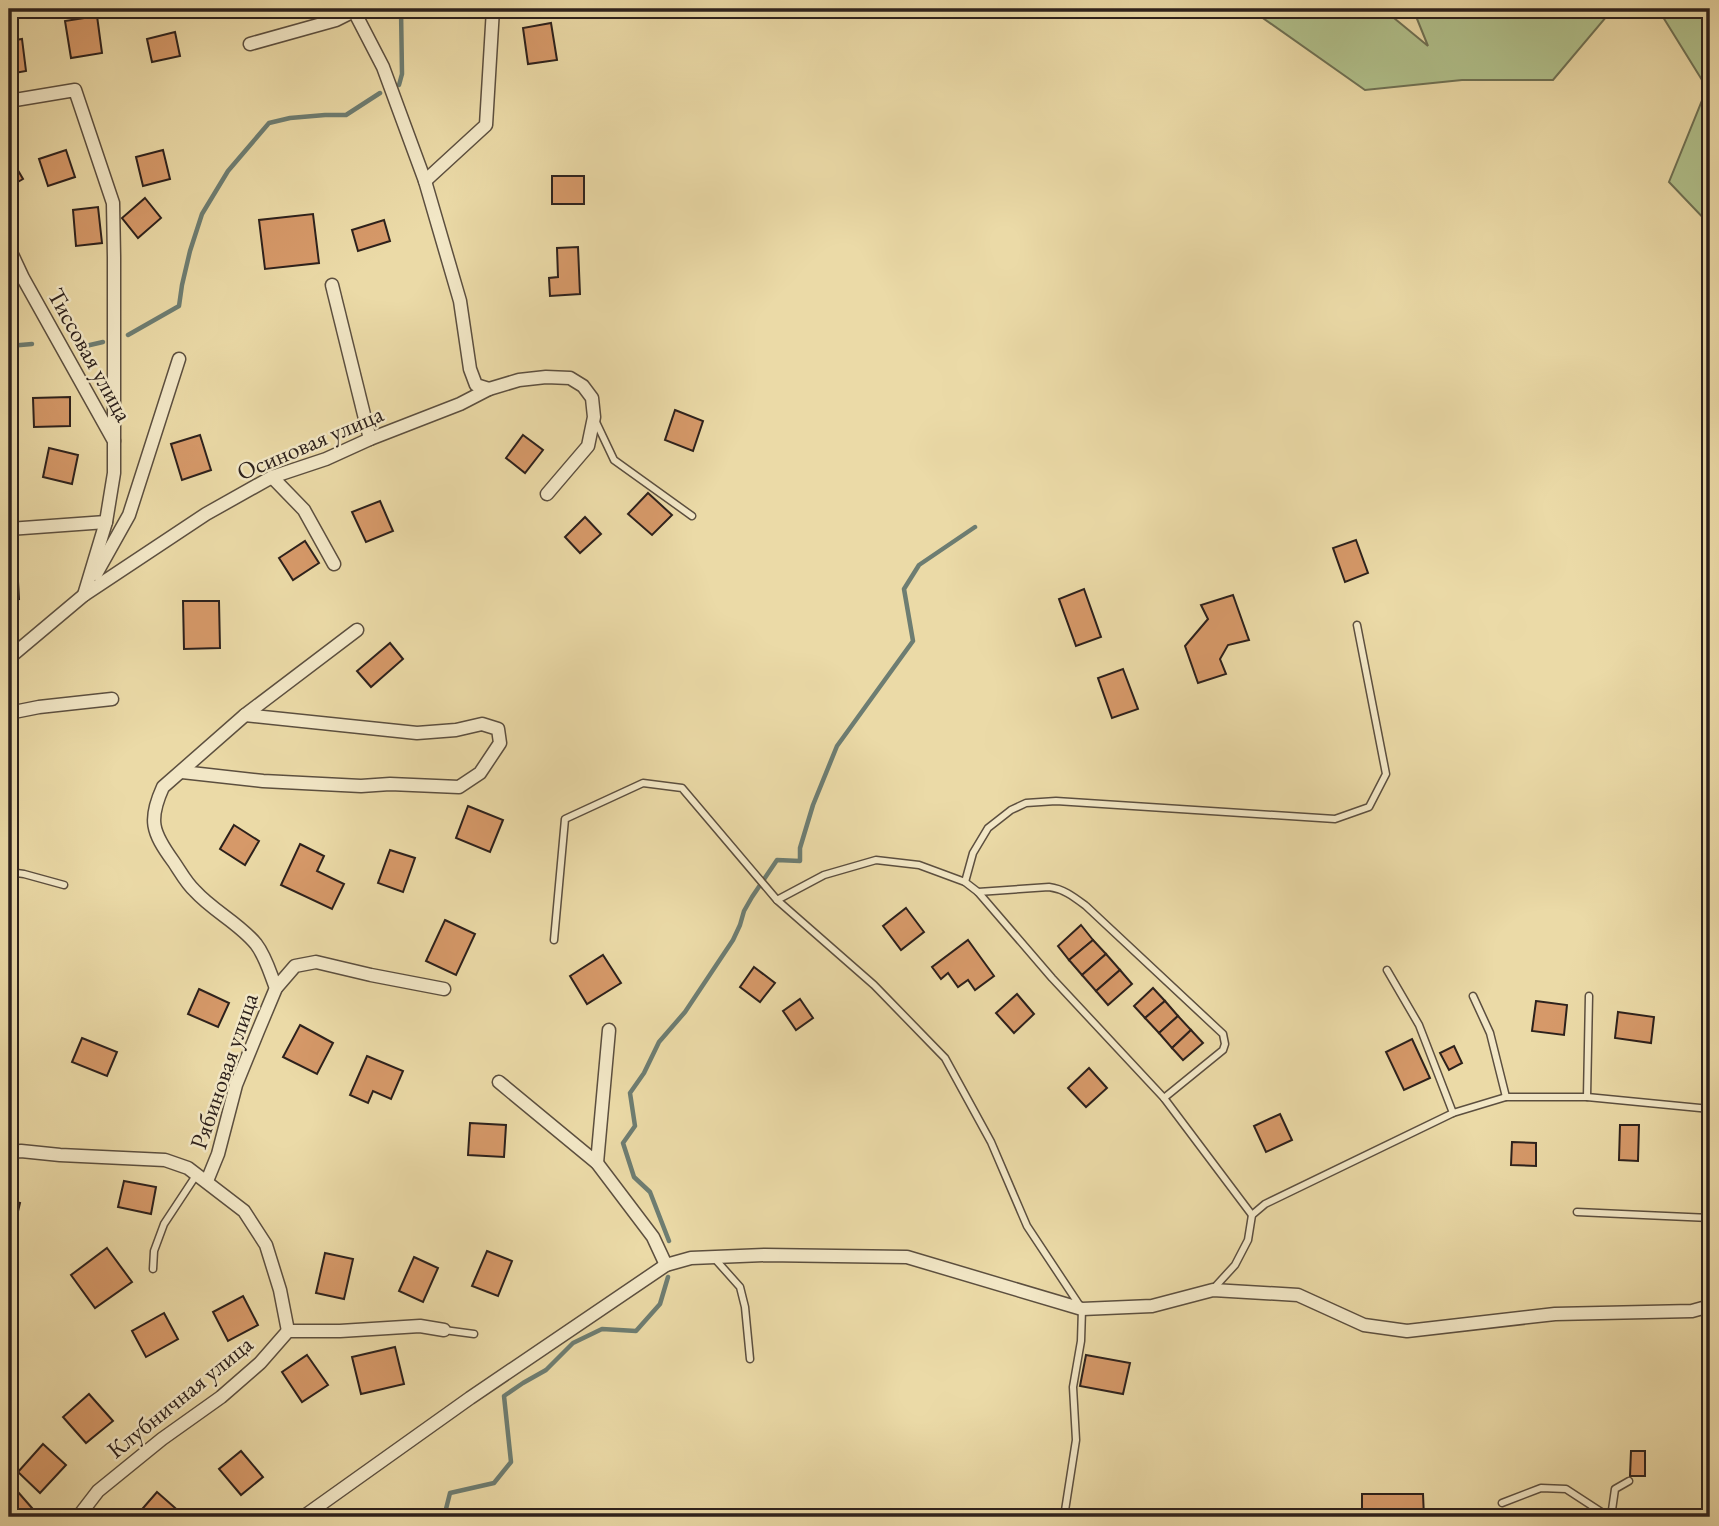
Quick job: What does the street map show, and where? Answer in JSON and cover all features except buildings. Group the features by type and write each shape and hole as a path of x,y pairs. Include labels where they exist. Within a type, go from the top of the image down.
{"street":[{"path":"425,181 486,125 493,9"},
{"path":"250,44 336,20 353,10 383,67 425,181 460,301 470,369 476,385 489,389"},
{"path":"9,101 75,90 113,204 114,441"},
{"name":"Тиссовая улица","path":"9,248 114,441 114,473 106,522 84,595"},
{"path":"332,285 370,439"},
{"path":"9,658 84,595 129,515 180,359"},
{"name":"Осиновая улица","path":"84,595 206,514 272,477 326,459 460,404 489,389 519,380 570,378 583,386 592,398 594,417"},
{"path":"547,494 588,446 594,417"},
{"path":"272,477 304,510 334,564"},
{"path":"9,529 106,522"},
{"path":"276,988 264,956 255,943 194,891 162,846 154,829 156,803 163,787 245,715 357,630"},
{"path":"9,713 112,699"},
{"path":"182,772 263,781 459,787 480,773 500,744 498,729 482,724 456,730 417,733 245,715"},
{"name":"Рябиновая улица","path":"202,1178 218,1154 236,1086 276,988 295,966 316,961 370,975 444,989"},
{"path":"597,1163 609,1030"},
{"path":"499,1082 597,1163 653,1237 666,1265"},
{"path":"9,1152 165,1160 188,1168 244,1211 266,1245 280,1290 288,1331"},
{"path":"303,1517 470,1398 666,1265 691,1258 765,1255 907,1257 1082,1310 1152,1306 1213,1290 1298,1295 1364,1325 1407,1331 1555,1314 1692,1311 1710,1306"},
{"name":"Клубничная улица","path":"78,1517 98,1491 162,1439 220,1397 260,1363 288,1331 420,1326 444,1330"}],"lane":[{"path":"594,417 614,460 692,516"},
{"path":"965,882 972,853 988,828 1011,810 1026,803 1056,801 1335,819 1369,807 1386,774 1357,625"},
{"path":"554,940 565,819 643,783 682,788 777,900 874,985 945,1058 991,1142 1027,1226 1082,1310 1081,1341 1073,1387 1076,1440 1064,1517"},
{"path":"777,900 824,875 876,860 919,865 965,882 978,892 1052,978 1164,1098 1252,1215"},
{"path":"9,872 64,885"},
{"path":"978,892 1049,887 1060,889 1086,906 1223,1034 1226,1044 1223,1050 1164,1098"},
{"path":"1387,970 1419,1025 1453,1113"},
{"path":"1473,996 1490,1033 1506,1097"},
{"path":"1587,1097 1589,996"},
{"path":"1213,1290 1235,1265 1248,1240 1252,1215 1265,1204 1453,1113 1506,1097 1587,1097 1710,1110"},
{"path":"153,1269 154,1251 164,1224 202,1178"},
{"path":"1577,1212 1710,1218"},
{"path":"715,1259 740,1287 745,1307 750,1359"},
{"path":"444,1330 474,1334"},
{"path":"1502,1503 1541,1488 1566,1489 1610,1517 1615,1489 1629,1481"}],"green space":[{"path":"1250,9 1383,9 1428,46 1413,9 1624,9 1606,17 1553,80 1462,80 1365,90"},
{"path":"1658,9 1710,9 1710,225 1669,182 1707,88"}],"waterway":[{"path":"399,85 402,74 401,9"},
{"path":"128,335 179,306 190,251 202,214 228,171 269,123 290,118 346,115 380,93"},
{"path":"77,348 103,342"},
{"path":"9,346 32,344"},
{"path":"669,1241 650,1192 634,1177 623,1143 635,1126 630,1093 644,1073 659,1042 685,1012 733,940 744,911 777,860 800,861 800,848 813,805 837,746 913,641 904,589 919,565 975,527"},
{"path":"444,1517 450,1493 494,1483 511,1462 504,1396 546,1370 573,1343 602,1329 636,1331 660,1304 668,1277"}]}
